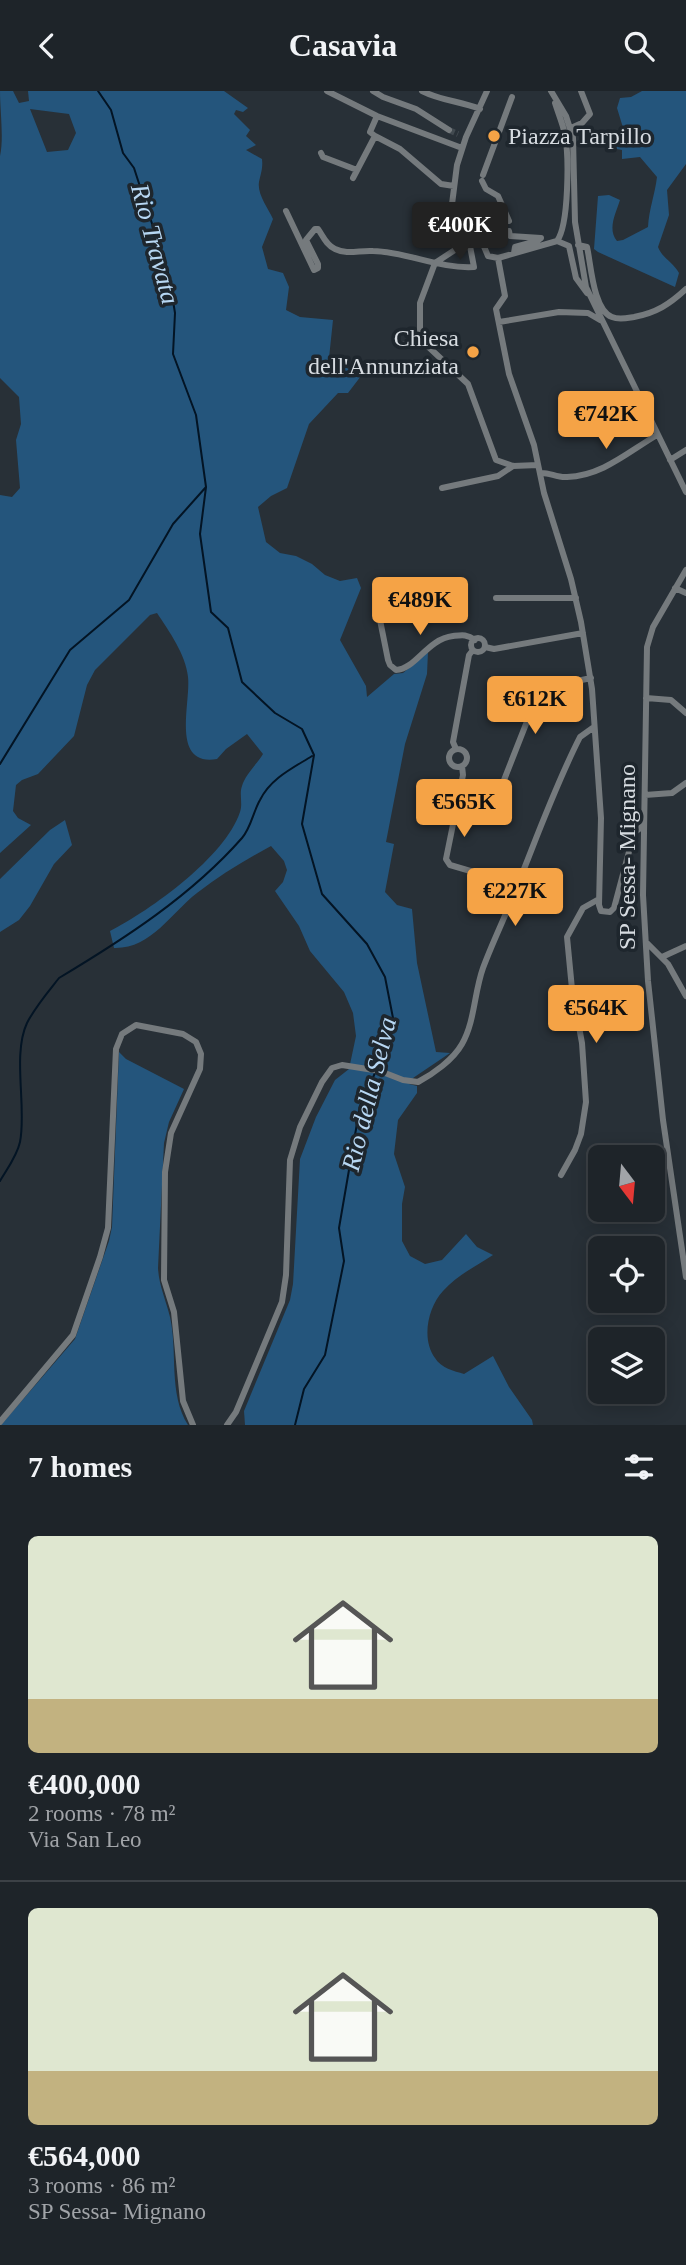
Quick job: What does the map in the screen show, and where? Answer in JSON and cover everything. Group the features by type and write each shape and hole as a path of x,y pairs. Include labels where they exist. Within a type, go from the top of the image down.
{"street":[{"path":"327,91 377,116 462,148"},
{"path":"373,91 416,109 449,130"},
{"path":"422,91 449,102 459,101 480,109"},
{"path":"451,212 462,148 487,91"},
{"path":"551,91 571,128 574,149 574,213 588,294"},
{"path":"551,91 566,145 565,218 557,241"},
{"path":"571,128 582,123 590,114 582,91"},
{"path":"509,221 498,196 486,189 483,174 512,97"},
{"path":"377,116 370,132 400,149 441,184 454,186"},
{"path":"458,134 466,137"},
{"path":"353,178 375,136"},
{"path":"321,153 323,157 357,170"},
{"path":"433,219 420,217 420,209 425,206 464,215 474,224 488,256 498,258 557,241 569,246 576,278 602,321 686,492"},
{"path":"286,211 314,270 318,268 318,264 306,240 315,229 318,229 337,251 381,251 443,267 474,267 464,215"},
{"path":"509,231 510,236 541,238 516,247 514,253"},
{"path":"470,240 435,263 420,303 420,339 468,384 496,460 513,466 538,465"},
{"path":"578,245 587,247 596,293 606,313 612,317 633,317 654,312 686,289"},
{"path":"498,258 505,296 496,309 509,375 530,432 576,598 591,678 602,835 599,899 601,911 610,912 614,908 634,833 644,825"},
{"path":"499,322 559,312 588,313 602,321"},
{"path":"402,345 420,339"},
{"path":"540,473 575,476 601,469 657,435"},
{"path":"670,460 686,450"},
{"path":"442,488 498,476 513,466"},
{"name":"SP Sessa- Mignano","path":"686,571 650,633 647,652 643,895 663,1120 684,1248 686,1277"},
{"path":"675,588 686,593"},
{"path":"496,598 576,598"},
{"path":"379,615 388,660 392,668 397,670 405,668 442,638 464,635 482,640 485,647"},
{"path":"473,650 478,652 485,647 494,649 583,633"},
{"path":"473,650 471,644 474,639"},
{"path":"456,749 453,742 469,655 473,650"},
{"path":"493,808 534,701 546,689 591,678"},
{"path":"515,681 543,686 546,689"},
{"path":"646,698 671,700 686,713"},
{"path":"227,1425 233,1417 282,1302 286,1275 289,1170 297,1135 329,1072 337,1065 348,1066 387,1072 413,1083 422,1080 445,1063 460,1048 469,1028 483,968 538,829 573,750 584,732 594,727"},
{"path":"456,749 449,756 449,761 457,767 462,766"},
{"path":"456,749 467,755 467,759 462,766 463,775 446,859 450,865 518,885"},
{"path":"645,795 672,793 686,783"},
{"path":"561,1175 581,1134 586,1102 582,1043 572,989 568,937 583,908 599,899"},
{"path":"646,942 674,972 686,996"},
{"path":"662,957 686,946"},
{"path":"0,1422 69,1341 93,1279 108,1228 116,1049 122,1034 135,1025 147,1025 183,1034 196,1042 201,1054 200,1069 171,1133 165,1172 164,1280 174,1312 182,1394 193,1425"}],"shaded area":[{"path":"0,91 13,91 19,103 29,101 28,91 224,91 248,108 243,112 236,110 234,114 250,130 246,136 256,145 246,150 262,159 260,191 273,219 262,247 268,269 283,273 289,287 286,310 300,317 333,320 329,358 361,376 348,393 338,393 309,424 287,488 258,507 266,542 280,553 296,556 325,575 340,581 357,578 361,588 340,640 366,686 367,697 394,674 403,673 428,652 427,674 405,744 386,842 394,844 385,892 397,905 412,909 417,963 436,1052 450,1053 413,1078 409,1084 417,1086 417,1093 398,1120 394,1154 405,1187 402,1241 410,1256 425,1264 442,1260 466,1234 477,1247 493,1255 467,1271 443,1291 430,1314 428,1342 435,1358 441,1364 464,1374 493,1356 533,1425 245,1425 244,1411 290,1300 300,1159 316,1117 335,1080 349,1069 356,1036 353,1013 344,992 310,951 299,926 275,891 283,882 287,870 284,861 271,846 206,886 150,936 127,947 114,948 110,931 146,910 185,881 219,847 240,812 244,782 263,754 247,734 217,759 202,759 193,753 186,731 187,669 176,643 157,613 150,615 95,670 87,685 74,736 38,774 16,785 13,811 18,818 31,825 0,853 0,495 12,497 20,488 16,440 21,424 19,397 0,378","holes":["30,109 69,114 76,133 68,150 47,152"]},
{"path":"642,91 686,91 686,164 667,190 669,215 658,247 679,273 675,287 594,249 598,196 609,195 620,200 612,226 617,241 648,227 657,177 640,157 622,159 622,150 606,147 624,131 617,108 620,98 631,97"},
{"path":"65,820 72,845 54,864 19,920 0,932 0,879 50,830"},
{"path":"119,1052 126,1059 184,1089 169,1122 164,1143 158,1268 172,1330 178,1400 188,1425 1,1425 75,1339 109,1241 112,1227"}],"waterway":[{"name":"Rio della Selva","path":"98,91 111,110 123,153 134,168 169,276 175,313 173,354 196,415 206,487 200,534 211,612 228,628 242,682 275,713 302,729 314,755 302,824 322,894 367,944 385,977 393,1018 385,1051 377,1068"},
{"path":"0,764 70,650 129,600 173,524 206,487"},
{"path":"0,1181 20,1142 20,1066 23,1036 27,1023 42,1000 59,978 132,932 201,879 245,834 270,786 283,774 312,756"},
{"name":"Rio della Selva","path":"295,1425 304,1389 325,1355 344,1261 339,1228 360,1106 375,1073"}],"tunnel":[{"path":"449,130 458,134"}],"place":[{"name":"Piazza Tarpillo","path":"494,136"},
{"name":"Chiesa dell'Annunziata","path":"473,352"}],"water label":[{"name":"Rio Travata","path":"155,244"}]}
